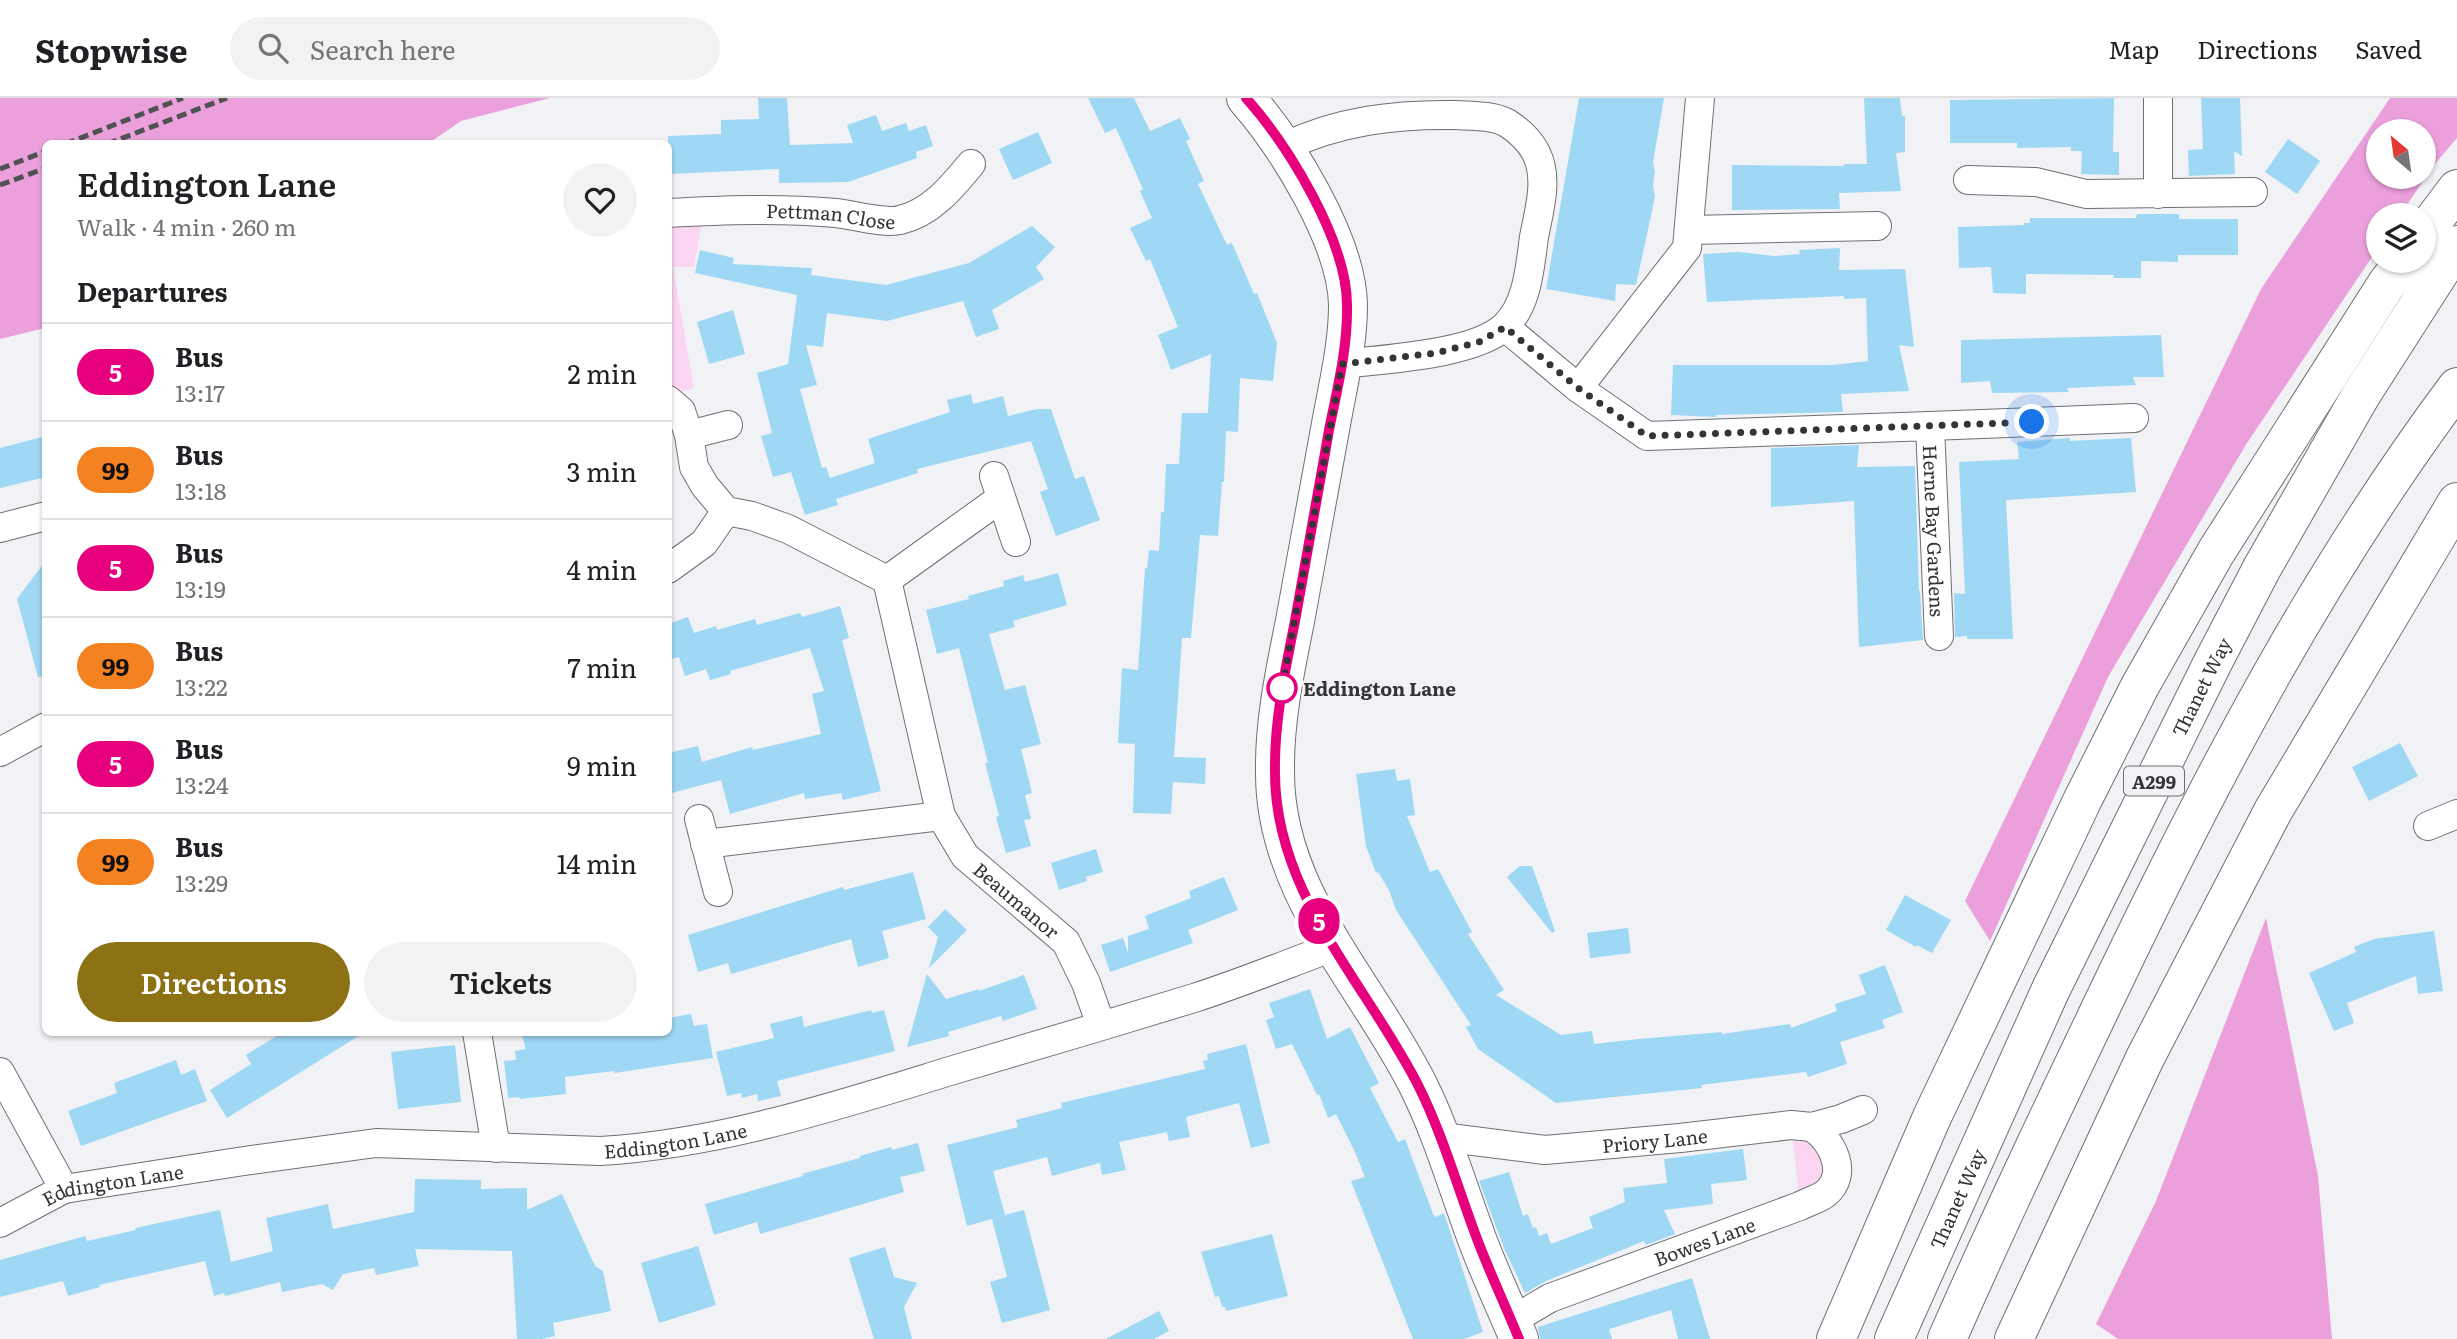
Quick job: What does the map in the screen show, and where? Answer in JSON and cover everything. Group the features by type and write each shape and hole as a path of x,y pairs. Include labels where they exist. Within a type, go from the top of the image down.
{"main road":[{"path":"1246,98 1284,147 1315,202 1339,262 1348,302 1342,364 1280,699 1275,771 1279,822 1293,870 1333,947 1416,1081 1442,1136 1474,1231 1515,1330"},
{"path":"2436,217 2457,189"},
{"name":"Thanet Way","path":"1894,1339 2051,989 2213,662 2281,533 2361,395 2457,245"},
{"name":"A299","path":"1836,1339 1932,1117 2083,799 2140,686 2216,552 2395,273"},
{"name":"A299","path":"1947,1339 2083,1042 2268,678 2345,552 2416,443 2457,387"},
{"path":"2014,1339 2145,1058 2273,811 2457,502"}],"street":[{"path":"1578,388 1688,248 1700,98"},
{"path":"2158,98 2158,194"},
{"path":"1284,147 1309,135 1338,126 1380,118 1421,115 1483,116 1505,122 1525,138 1536,154 1542,170 1526,287 1517,309 1505,327 1479,342 1436,353 1342,364"},
{"name":"Pettman Close","path":"672,213 752,209 835,213 898,221 918,214 947,193 971,164"},
{"path":"1968,180 2036,182 2086,194 2253,192"},
{"path":"1690,230 1877,226"},
{"name":"Herne Bay Gardens","path":"1505,327 1578,388 1647,436 2134,418"},
{"path":"672,403 681,411 689,435 694,467 705,486 726,511 752,516 788,529 887,580 998,487 1016,542"},
{"path":"689,435 728,425"},
{"name":"Herne Bay Gardens","path":"1930,426 1939,636"},
{"path":"672,566 704,543 726,511"},
{"path":"0,528 42,517"},
{"name":"Beaumanor","path":"887,580 942,816 965,856 1066,942 1086,983 1101,1025"},
{"path":"0,752 42,727"},
{"path":"2428,826 2457,814"},
{"path":"718,892 702,832 942,816"},
{"name":"Eddington Lane","path":"0,1223 64,1189 376,1143 600,1151 688,1141 786,1119 1196,997 1333,947"},
{"path":"478,1036 496,1148"},
{"path":"0,1072 64,1189"},
{"name":"Priory Lane","path":"1442,1136 1545,1150 1791,1125 1812,1127 1863,1110"},
{"name":"Bowes Lane","path":"1515,1330 1550,1298 1800,1206 1826,1193 1836,1178 1837,1164 1831,1143 1812,1127"}],"shaded area":[{"path":"0,98 550,98 461,121 433,140 42,140 42,329 0,339"},
{"path":"2390,98 2457,98 2457,138 2436,163 2436,119 2376,119"},
{"path":"2366,134 2366,189 2418,189 2408,203 2366,203 2366,266 2247,443 2108,677 1990,941 1965,901 2261,289"},
{"path":"704,211 694,267 673,267 694,388 672,394 672,213"},
{"path":"2266,918 2318,1176 2332,1339 2118,1339 2096,1324 2156,1201"},
{"path":"1791,1125 1837,1164 1800,1206"}],"building":[{"path":"758,98 787,98 790,145 853,143 847,125 876,115 882,131 906,123 909,131 926,125 933,146 916,152 917,158 848,182 779,183 779,169 672,174 672,140 668,140 668,136 721,134 721,120 759,119"},
{"path":"1088,98 1134,98 1150,131 1180,118 1190,139 1186,141 1204,181 1198,184 1227,245 1232,243 1254,294 1257,293 1277,343 1273,381 1240,378 1238,432 1226,431 1218,536 1200,535 1191,638 1182,638 1174,757 1206,758 1205,784 1173,782 1171,814 1133,813 1135,744 1118,743 1122,668 1138,670 1145,568 1147,569 1149,550 1159,551 1166,464 1179,464 1182,413 1208,413 1211,354 1171,370 1158,335 1178,327 1150,259 1146,261 1130,228 1152,218 1140,191 1143,189 1116,128 1105,133"},
{"path":"1579,98 1664,98 1653,162 1655,197 1636,285 1616,284 1615,301 1546,289"},
{"path":"1864,98 1900,98 1902,116 1905,116 1905,152 1896,153 1901,191 1839,193 1840,209 1732,210 1732,165 1867,164"},
{"path":"2114,98 2113,152 2119,152 2119,175 2081,174 2082,151 2071,151 2071,147 2017,148 2017,143 1950,143 1950,100"},
{"path":"2201,98 2240,98 2242,156 2234,151 2235,174 2189,176 2188,150 2203,149"},
{"path":"1038,132 1052,163 1013,180 999,149"},
{"path":"2288,139 2320,161 2297,194 2265,172"},
{"path":"2137,214 2179,214 2179,219 2238,219 2238,255 2178,255 2178,262 2141,261 2141,278 2026,274 2026,294 1993,293 1991,267 1959,268 1958,227 2024,225 2030,223 2030,218 2136,218"},
{"path":"1032,226 1055,247 1036,267 1044,279 992,310 999,329 976,337 963,301 887,321 827,313 823,347 806,345 817,385 800,389 822,468 826,467 830,478 875,463 868,439 950,412 947,400 971,394 973,404 1003,396 1008,416 1037,409 1051,409 1075,479 1084,476 1100,520 1056,536 1040,492 1048,489 1031,441 917,469 918,473 836,499 838,505 805,515 791,472 773,477 761,436 772,433 757,373 788,364 797,295 695,273 700,250 734,258 733,264 812,268 811,275 886,285 969,263"},
{"path":"1840,248 1839,270 1905,269 1914,347 1899,345 1909,391 1841,394 1843,412 1716,417 1671,415 1673,365 1833,365 1868,361 1866,298 1844,299 1844,296 1707,302 1703,254 1739,252 1774,256 1800,254 1799,250"},
{"path":"733,310 745,354 709,364 697,322"},
{"path":"2161,335 2164,377 2133,377 2136,385 2067,388 2069,392 1992,393 1990,381 1961,383 1961,340"},
{"path":"42,437 42,478 0,488 0,448"},
{"path":"2070,438 2070,441 2131,438 2136,492 2006,500 2013,639 1955,637 1954,593 1965,594 1959,462 2019,459 2017,442"},
{"path":"1859,445 1857,467 1915,466 1923,640 1859,647 1854,501 1771,507 1771,448"},
{"path":"42,565 42,676 38,677 17,599"},
{"path":"1058,573 1067,605 1013,621 1015,627 989,634 1005,690 1025,685 1041,744 1021,749 1032,793 1025,795 1031,819 1024,820 1031,846 1006,853 985,763 988,763 959,648 937,654 926,610 969,599 968,596 1004,586 1003,581 1023,575 1025,582"},
{"path":"840,606 849,638 842,640 881,791 843,800 841,793 805,799 804,793 730,814 721,780 672,793 672,752 698,746 702,762 752,747 753,750 821,734 812,694 824,691 810,648 730,671 731,674 710,680 706,669 685,676 679,657 672,659 672,623 688,617 694,633 716,626 717,630 755,619 757,625 800,613 802,617"},
{"path":"2400,743 2418,776 2369,801 2352,767"},
{"path":"1395,769 1397,781 1410,779 1415,815 1407,816 1430,872 1438,869 1472,932 1468,934 1504,990 1496,995 1561,1035 1592,1031 1594,1044 1722,1034 1790,1024 1791,1028 1837,1011 1835,1004 1866,994 1859,975 1885,965 1903,1012 1882,1020 1885,1028 1840,1042 1847,1064 1808,1077 1806,1072 1701,1085 1702,1088 1556,1103 1478,1049 1466,1027 1471,1025 1396,910 1389,890 1378,872 1376,873 1366,846 1356,774"},
{"path":"1096,849 1103,872 1086,877 1087,881 1059,890 1051,863"},
{"path":"1520,866 1532,866 1555,931 1552,933 1507,877"},
{"path":"913,872 926,919 882,931 889,958 858,967 851,939 731,974 728,963 698,972 688,935 843,887 844,890"},
{"path":"1224,877 1238,910 1188,930 1193,943 1110,972 1101,945 1123,938 1128,953 1128,936 1149,929 1145,916 1191,898 1189,891"},
{"path":"1905,895 1951,920 1932,953 1886,930"},
{"path":"945,909 967,930 929,968 938,937 928,927"},
{"path":"1628,928 1631,953 1590,958 1587,933"},
{"path":"2434,931 2443,991 2418,994 2416,976 2347,1003 2354,1023 2334,1031 2309,973 2356,952 2354,947 2374,939"},
{"path":"927,974 946,999 1024,975 1037,1009 1003,1021 1001,1016 948,1032 949,1036 907,1047"},
{"path":"1310,989 1327,1039 1350,1027 1379,1083 1370,1088 1398,1142 1405,1139 1433,1214 1435,1217 1444,1213 1483,1332 1464,1339 1413,1339 1351,1181 1365,1177 1355,1152 1336,1114 1328,1118 1319,1094 1317,1095 1292,1044 1276,1049 1266,1020 1274,1017 1269,1003"},
{"path":"871,1010 872,1013 884,1010 895,1051 777,1081 781,1096 758,1101 757,1094 742,1098 741,1093 727,1096 716,1052 774,1038 770,1024 802,1016 804,1027"},
{"path":"691,1014 694,1026 707,1024 713,1058 614,1073 565,1077 566,1094 508,1098 504,1061 516,1060 515,1051 526,1049 522,1036 672,1036 672,1017"},
{"path":"277,1036 359,1036 227,1118 210,1090 251,1064 246,1055"},
{"path":"1246,1044 1270,1143 1251,1148 1239,1103 1186,1117 1190,1137 1169,1141 1167,1132 1119,1142 1126,1170 1102,1175 1100,1163 1052,1176 1047,1157 993,1171 1005,1215 1024,1210 1050,1310 1002,1323 990,1282 1007,1277 992,1219 967,1226 947,1145 1018,1127 1016,1120 1062,1108 1061,1103 1205,1069 1203,1061 1208,1060 1207,1054"},
{"path":"455,1045 461,1102 398,1109 391,1052"},
{"path":"176,1060 181,1075 195,1069 207,1101 81,1146 68,1111 117,1093 114,1083"},
{"path":"918,1143 925,1171 900,1177 904,1192 760,1234 757,1222 714,1235 705,1204 891,1147 892,1150"},
{"path":"1743,1149 1747,1180 1711,1184 1713,1204 1664,1210 1675,1234 1646,1245 1644,1241 1546,1281 1525,1293 1504,1248 1479,1181 1509,1172 1523,1216 1528,1214 1539,1236 1547,1233 1551,1244 1593,1228 1589,1217 1625,1202 1623,1188 1667,1183 1664,1159"},
{"path":"415,1179 481,1180 481,1189 527,1188 527,1210 562,1194 595,1266 603,1271 611,1311 553,1323 555,1336 517,1339 512,1251 415,1249 419,1266 376,1275 374,1268 343,1274 333,1290 322,1284 282,1292 280,1282 225,1296 224,1293 214,1296 205,1261 99,1285 100,1287 68,1296 63,1281 0,1297 0,1260 85,1236 87,1241 220,1210 231,1262 273,1251 266,1218 328,1204 333,1229 414,1212"},
{"path":"1272,1234 1288,1296 1226,1311 1219,1296 1215,1297 1201,1252"},
{"path":"698,1246 716,1305 659,1323 641,1263"},
{"path":"885,1247 894,1277 917,1283 904,1307 912,1339 874,1339 849,1258"},
{"path":"1692,1278 1710,1339 1678,1339 1671,1310 1609,1329 1612,1339 1540,1339 1538,1327"},
{"path":"1159,1311 1169,1331 1154,1339 1106,1339"}],"railway":[{"path":"75,140 183,98"},
{"path":"117,140 227,98"},
{"path":"0,169 42,153"},
{"path":"0,185 42,169"}],"bus line":[{"name":"5","path":"1246,98 1284,147 1315,202 1339,262 1348,302 1342,364 1280,699 1275,771 1279,822 1293,870 1333,947 1416,1081 1442,1136 1474,1231 1519,1339"}],"place":[{"name":"Eddington Lane","path":"1282,688"}],"route":[{"path":"1282,688 1280,699 1342,364 1436,353 1479,342 1505,327 1578,388 1647,436 2032,422"}]}
